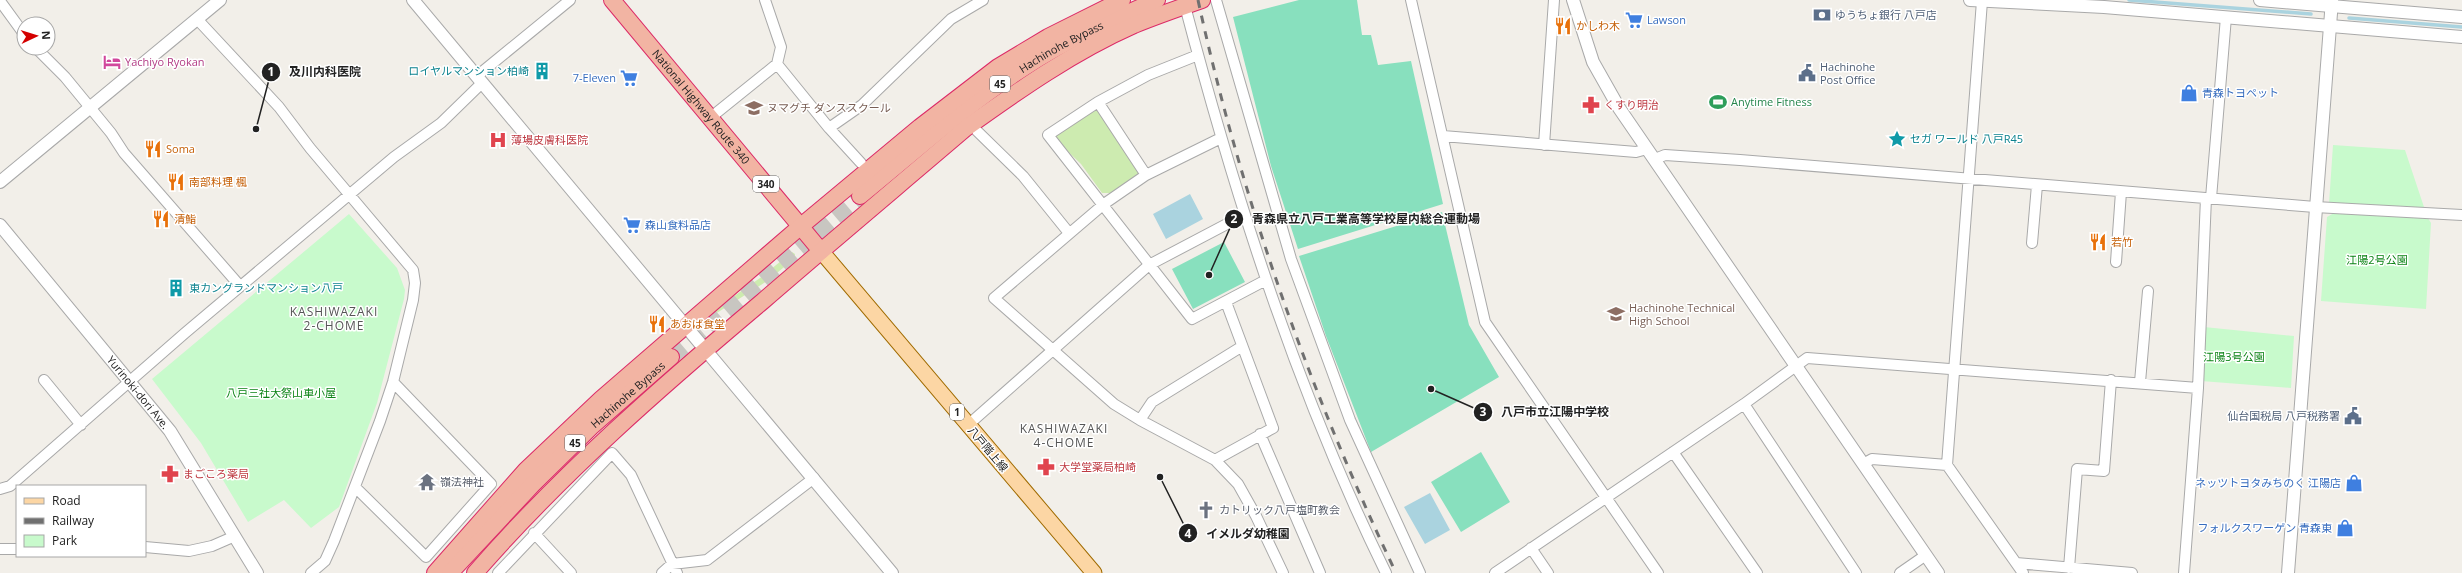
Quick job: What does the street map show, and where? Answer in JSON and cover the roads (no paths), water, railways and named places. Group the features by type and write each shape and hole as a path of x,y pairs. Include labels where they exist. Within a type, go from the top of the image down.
{"highway":[{"name":"National Highway Route 340","path":"612,0 821,251"},
{"path":"435,573 526,470 601,399 801,226 920,127 998,67 1048,37 1121,0"},
{"name":"Hachinohe Bypass","path":"860,196 966,108 1025,67 1086,32 1157,0"},
{"path":"475,573 519,522 568,473 705,349 966,128 1022,88 1079,53 1134,25 1202,0"},
{"name":"Hachinohe Bypass","path":"450,573 533,484 592,427 671,357"},
{"name":"Hachinohe Bypass","path":"459,573 485,537"}],"main road":[{"name":"八戸階上線","path":"821,251 1092,572"}],"street":[{"path":"0,182 89,106 220,0"},
{"path":"413,0 892,573"},
{"path":"0,489 10,486 240,286 394,157 441,123 479,80 570,0"},
{"path":"710,118 777,64 781,47 765,0"},
{"path":"829,128 862,105 951,19 983,0"},
{"path":"1216,0 1269,190 1299,281 1350,420 1420,573"},
{"path":"1411,0 1485,322 1658,573"},
{"path":"1544,145 1554,0"},
{"path":"1573,0 1593,62 1619,108 1797,365 1938,573"},
{"path":"2260,0 2331,3 2462,17"},
{"path":"2023,573 1947,465 1970,180 1976,1 2104,7 2462,37"},
{"path":"0,2 16,23"},
{"path":"2288,573 2331,3"},
{"path":"1185,6 1221,138 1244,215 1266,280 1312,406 1363,526 1386,573"},
{"path":"2184,573 2198,388 2208,198 2226,17"},
{"path":"196,19 279,107 310,148 413,270 415,283 413,300 393,382 355,487 325,561 311,573"},
{"path":"1198,55 1148,75 1098,102 1048,135 1104,204 1192,319 1266,280"},
{"path":"44,56 65,77 124,153 240,286"},
{"path":"777,64 829,128 861,163"},
{"path":"1098,102 1146,175"},
{"path":"977,131 1023,176 1069,233"},
{"path":"1443,136 1636,152 1647,149"},
{"path":"1221,138 1146,175 1104,204 994,298 1051,350 1114,404 1140,420 1215,460 1238,484 1256,516 1283,573"},
{"path":"1655,160 1664,155 2120,192 2462,215"},
{"path":"2032,243 2037,185"},
{"path":"2116,262 2120,192"},
{"path":"968,424 1149,264 1244,215"},
{"name":"Yurinoki-dori Ave.","path":"0,225 170,431 257,573"},
{"path":"2140,382 2148,291"},
{"path":"1215,460 1273,428 1241,347 1226,302"},
{"path":"1140,420 1152,402 1241,347"},
{"path":"1495,573 1744,404 1807,358 2140,382 2198,388"},
{"path":"44,380 81,425"},
{"path":"2069,568 2077,469 2104,471 2111,380"},
{"path":"355,487 426,557 491,484 393,382"},
{"path":"1744,404 1856,573"},
{"path":"1260,434 1320,573"},
{"path":"1673,452 1757,573"},
{"path":"498,573 534,533 612,453 631,475 677,573"},
{"path":"1863,464 1872,459 1947,465"},
{"path":"662,573 672,564 707,560 814,478"},
{"path":"534,533 571,573"},
{"path":"146,547 189,551 212,546 235,536"},
{"path":"1531,548 1548,573"},
{"path":"0,550 16,549"},
{"path":"1900,573 1926,555"},
{"path":"2016,563 2132,573"}],"water":[{"path":"1190,194 1203,219 1166,239 1153,214"},
{"path":"1430,493 1450,530 1425,544 1404,507"}],"waterway":[{"path":"2129,0 2311,14"},
{"path":"2349,18 2462,27"}],"tunnel":[{"path":"671,357 860,196"}],"railway":[{"path":"1198,0 1215,74 1235,147 1280,292 1334,434 1396,573"}],"place":[{"name":"ゆうちょ銀行 八戸店","path":"1822,15"},
{"name":"Lawson","path":"1634,20"},
{"name":"かしわ木","path":"1563,26"},
{"name":"Yachiyo Ryokan","path":"112,62"},
{"name":"ロイヤルマンション柏崎","path":"542,71"},
{"name":"Hachinohe Post Office","path":"1807,73"},
{"name":"7-Eleven","path":"629,78"},
{"name":"青森トヨペット","path":"2189,93"},
{"name":"Anytime Fitness","path":"1718,102"},
{"name":"くすり明治","path":"1591,105"},
{"name":"ヌマグチ ダンススクール","path":"754,108"},
{"name":"及川内科医院","path":"256,129"},
{"name":"セガ ワールド 八戸R45","path":"1897,139"},
{"name":"薄場皮膚科医院","path":"498,140"},
{"name":"Soma","path":"153,149"},
{"name":"南部料理 楓","path":"176,182"},
{"name":"清鮨","path":"161,219"},
{"name":"森山食料品店","path":"632,225"},
{"name":"若竹","path":"2098,242"},
{"name":"青森県立八戸工業高等学校屋内総合運動場","path":"1209,275"},
{"name":"東カングランドマンション八戸","path":"176,288"},
{"name":"Hachinohe Technical High School","path":"1616,314"},
{"name":"あおば食堂","path":"657,324"},
{"name":"八戸市立江陽中学校","path":"1431,389"},
{"name":"仙台国税局 八戸税務署","path":"2353,416"},
{"name":"大学堂薬局柏崎","path":"1046,467"},
{"name":"まごころ薬局","path":"170,474"},
{"name":"イメルダ幼稚園","path":"1160,477"},
{"name":"嶺法神社","path":"427,482"},
{"name":"ネッツトヨタみちのく 江陽店","path":"2354,483"},
{"name":"カトリック八戸塩町教会","path":"1206,510"},
{"name":"フォルクスワーゲン 青森東","path":"2345,528"}],"district":[{"name":"KASHIWAZAKI 2-CHOME","path":"334,319"},
{"name":"KASHIWAZAKI 4-CHOME","path":"1064,436"}],"park label":[{"name":"江陽2号公園","path":"2377,260"},
{"name":"江陽3号公園","path":"2234,357"},
{"name":"八戸三社大祭山車小屋","path":"281,393"}]}
